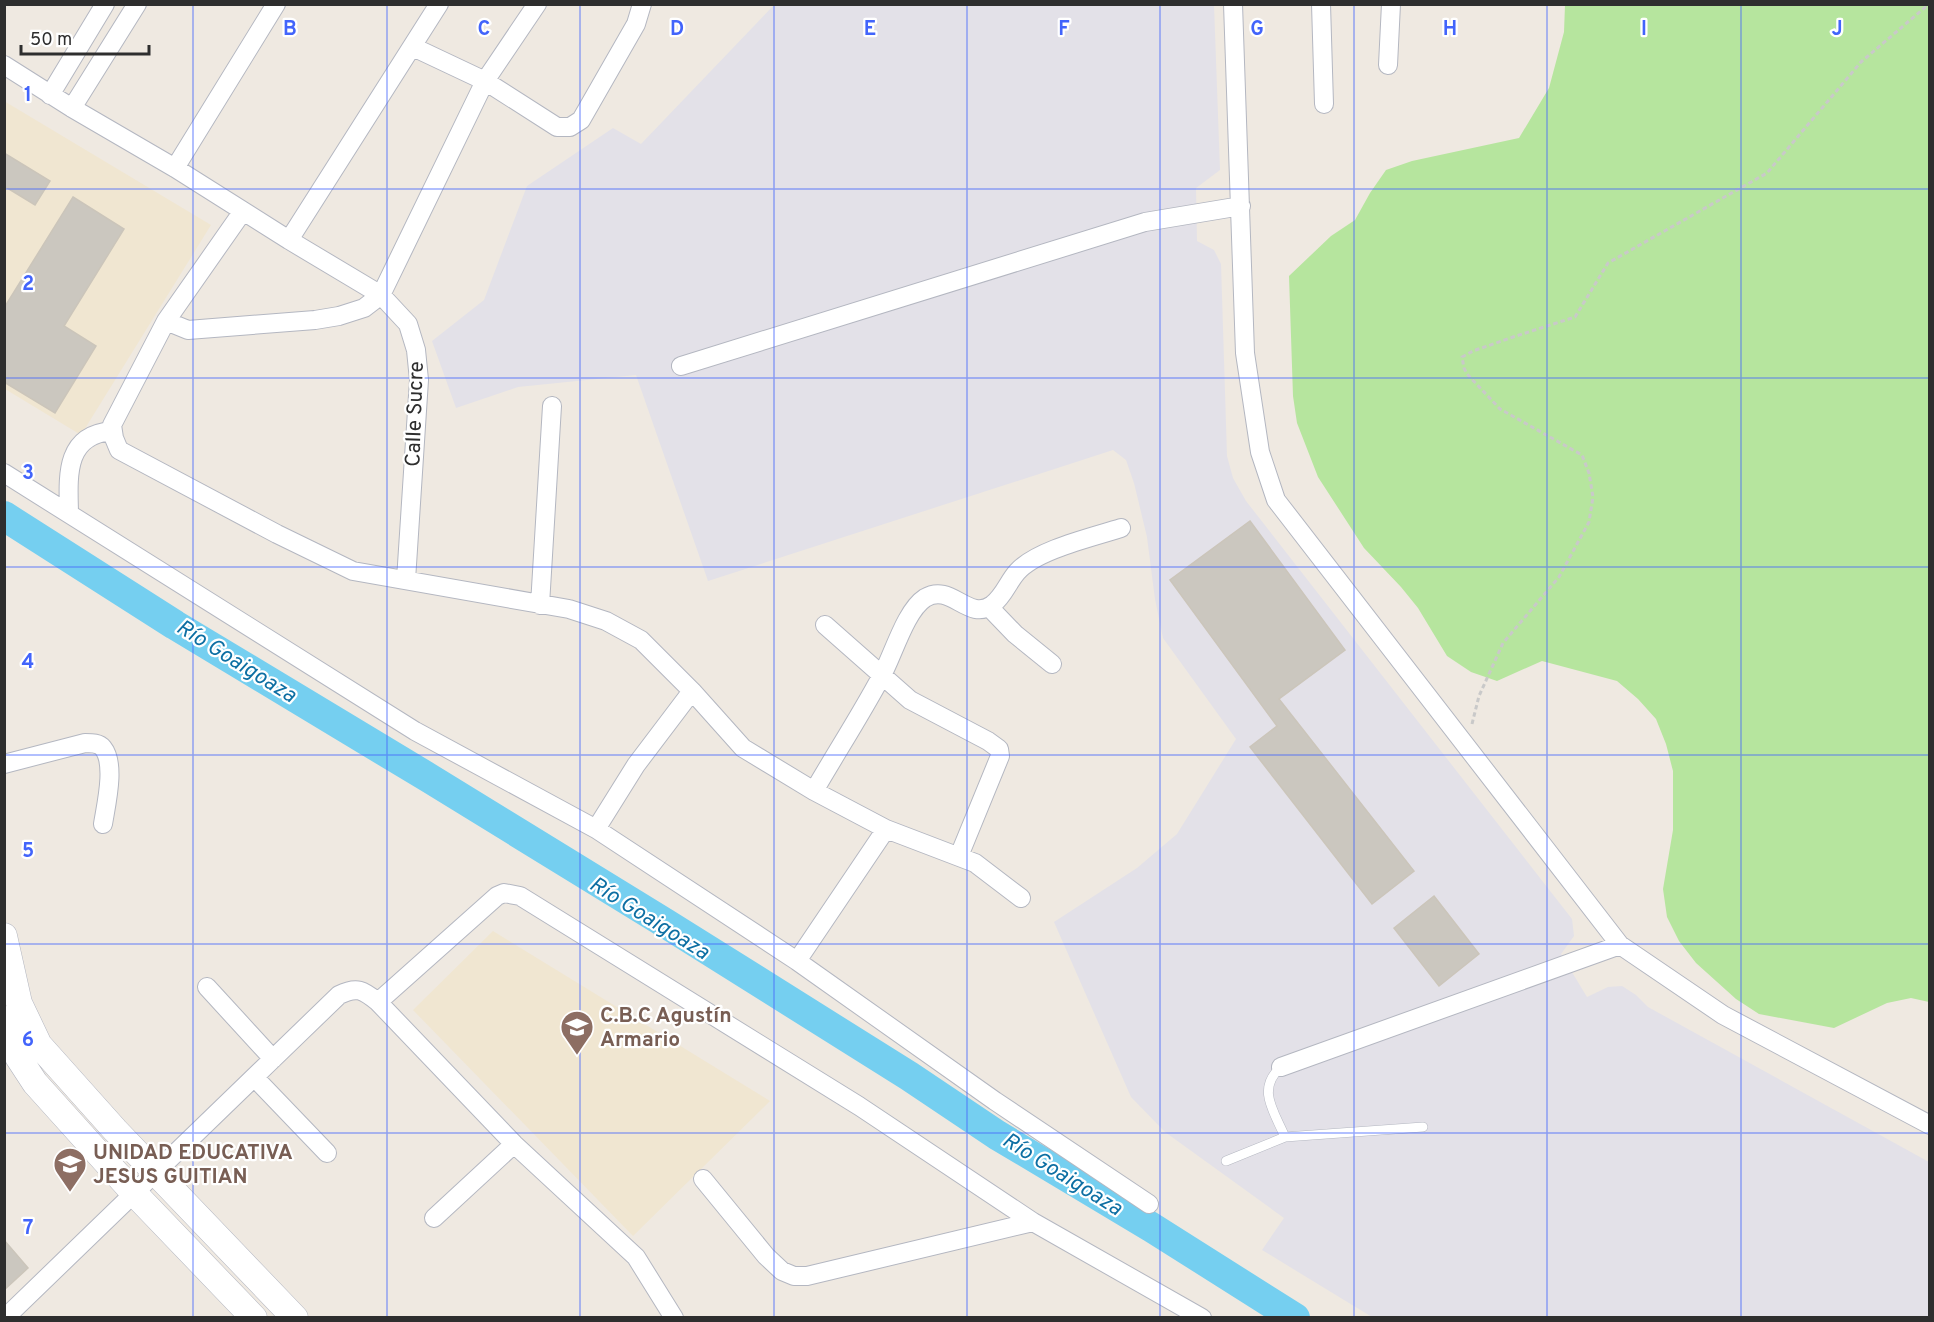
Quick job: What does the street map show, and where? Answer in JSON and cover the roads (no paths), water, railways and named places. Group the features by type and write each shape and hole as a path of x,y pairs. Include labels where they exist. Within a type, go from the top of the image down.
{"main road":[{"path":"4,936 19,1003 39,1045 115,1130 295,1317"},
{"path":"4,1019 18,1057 35,1083 134,1193 254,1317"}],"street":[{"path":"50,95 105,4"},
{"path":"72,108 137,4"},
{"path":"175,168 276,4"},
{"path":"289,240 439,4"},
{"path":"166,321 188,330 315,320 339,316 364,308 381,295 485,81 537,4"},
{"path":"413,47 485,81 557,127 570,127 581,120 636,24 642,4"},
{"path":"636,24 657,4"},
{"path":"1233,4 1245,353 1260,452 1276,500 1620,945 1723,1015 1929,1125"},
{"path":"1321,4 1324,104"},
{"path":"1388,65 1391,4"},
{"name":"Calle Sucre","path":"4,65 381,295 408,324 416,350 419,380 406,580"},
{"path":"681,366 1145,222 1241,206"},
{"path":"243,211 166,321 112,425 119,450 277,534 353,571 569,609 606,621 641,640 743,748 814,791 886,828 975,863 1021,898"},
{"path":"540,605 552,406"},
{"path":"69,512 69,471 73,455 79,444 86,438 112,431"},
{"path":"4,473 415,731 596,829 797,961 995,1101 1149,1204"},
{"path":"814,791 882,677 910,617 923,599 944,593 970,608 989,607 1007,588 1017,572 1031,561 1121,528"},
{"path":"989,607 1015,634 1052,664"},
{"path":"825,625 910,700 999,749 1000,756 959,856"},
{"path":"596,829 636,765 692,692"},
{"path":"4,764 85,742 97,744 106,754 110,774 103,824"},
{"path":"797,961 886,828"},
{"path":"378,1002 497,896 504,893 520,896 859,1106 1033,1222 1201,1317"},
{"path":"1281,1067 1620,945"},
{"path":"207,987 273,1059"},
{"path":"5,1317 339,995 350,990 358,990 365,992 378,1002 514,1144 636,1257 674,1317"},
{"path":"255,1078 327,1153"},
{"path":"434,1218 514,1144"},
{"path":"703,1179 766,1256 782,1271 794,1276 807,1276 1033,1222"}],"lane":[{"path":"1281,1067 1272,1075 1267,1094 1285,1137"},
{"path":"1226,1161 1285,1137 1423,1127"}],"waterway":[{"name":"Río Goaigoaza","path":"4,516 175,625 665,923 909,1076 997,1135 1151,1227 1295,1318"}],"place":[{"name":"C.B.C Agustín Armario","path":"577,1056"},
{"name":"UNIDAD EDUCATIVA JESUS GUITIAN","path":"70,1193"}]}
